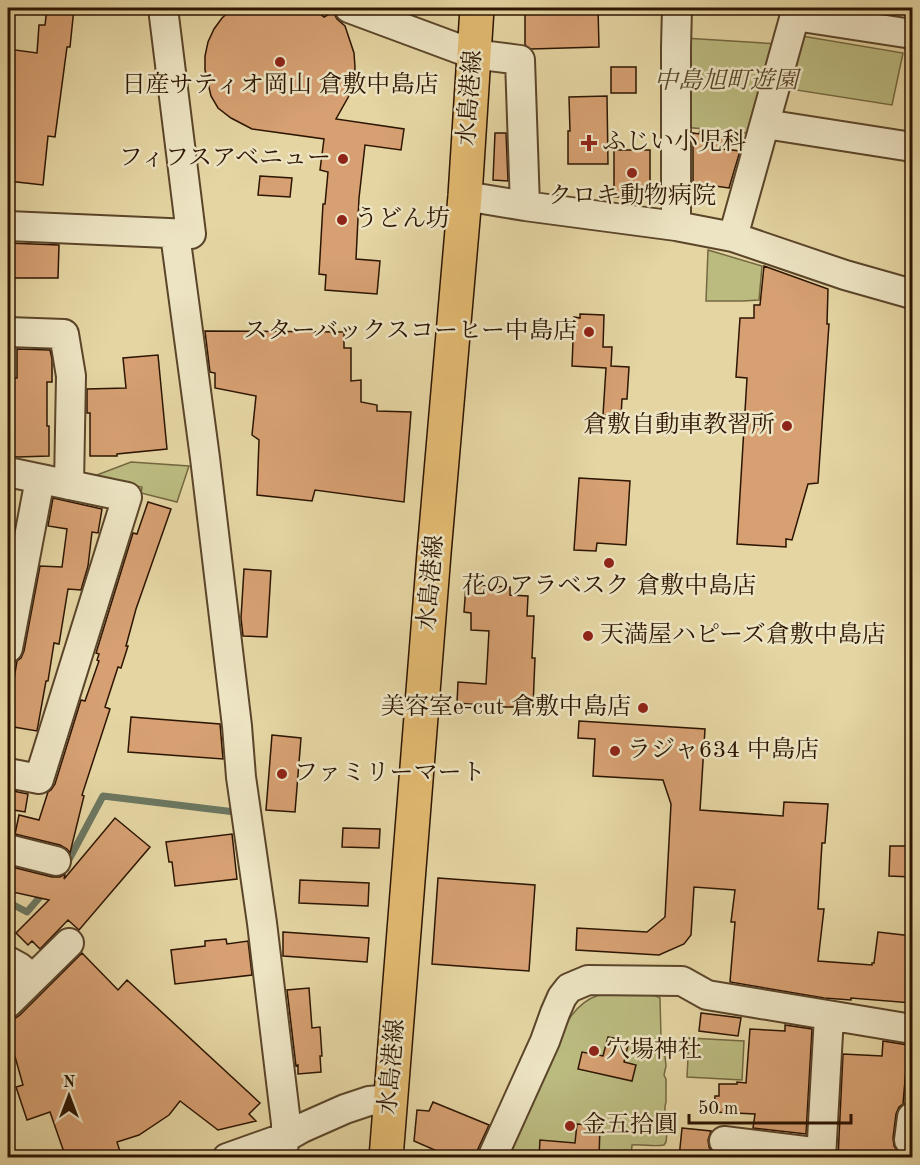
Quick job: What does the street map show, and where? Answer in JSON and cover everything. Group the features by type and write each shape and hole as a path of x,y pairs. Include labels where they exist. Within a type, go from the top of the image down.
{"main road":[{"name":"水島港線","path":"386,1158 465,196 477,8"}],"street":[{"path":"8,226 191,234 163,8"},
{"path":"349,8 473,54 520,60 525,206"},
{"path":"676,226 677,8"},
{"path":"733,237 796,12 912,34"},
{"path":"765,123 912,147"},
{"path":"465,196 676,226 733,237 845,275 912,294"},
{"path":"181,234 241,777 262,923 286,1122 283,1147"},
{"path":"8,332 64,334 71,376 69,485"},
{"path":"8,472 127,497 39,779 8,773"},
{"path":"8,648 40,478"},
{"path":"8,849 56,861"},
{"path":"8,1003 69,943"},
{"path":"8,961 32,978"},
{"path":"492,1158 545,1041 562,997 569,988 588,980 682,981 707,995 912,1029"},
{"path":"724,1141 821,1155 829,1016"},
{"path":"227,1158 283,1147 302,1128 369,1101 391,1099"}],"green space":[{"path":"790,34 903,53 892,105 777,87"},
{"name":"中島旭町遊園","path":"684,38 779,44 755,134 684,127"},
{"path":"708,250 762,266 759,300 706,301"},
{"path":"131,462 189,466 177,502 141,493 142,487 89,478"},
{"path":"650,993 660,998 661,1037 666,1066 664,1075 667,1133 664,1145 632,1145 631,1157 506,1158 536,1087 543,1080 548,1063 573,1014 588,1000 599,995"},
{"path":"689,1038 744,1041 742,1080 687,1077"}],"building":[{"path":"47,8 74,8 55,137 48,136 43,185 8,181 8,49 37,53 39,25 45,25"},
{"path":"233,8 313,8 324,17 333,12 345,26 354,53 355,67 350,94 336,119 404,129 401,150 365,145 359,198 356,259 380,261 377,294 325,290 326,275 319,274 323,204 325,204 328,172 320,170 324,139 252,129 218,108 211,96 205,70 208,42 222,18"},
{"path":"525,8 598,8 599,47 531,49 525,45"},
{"path":"611,67 636,67 636,93 611,93"},
{"path":"607,96 608,164 568,164 569,97"},
{"path":"700,130 726,134 723,149 740,151 729,188 693,183 693,133 699,134"},
{"path":"495,133 506,133 508,181 493,180"},
{"name":"クロキ動物病院","path":"614,150 650,150 650,197 614,197"},
{"path":"260,176 292,178 290,197 258,195"},
{"path":"8,243 59,245 58,278 8,278"},
{"name":"倉敷自動車教習所","path":"764,266 828,289 827,324 829,324 818,483 808,484 792,540 786,539 786,547 737,544 747,378 736,377 740,318 754,318 754,305 760,305"},
{"name":"スターバックスコーヒー中島店","path":"580,314 604,315 603,347 612,347 611,366 629,367 627,399 622,399 621,417 603,415 606,368 572,366 574,317 580,318"},
{"path":"205,331 344,332 344,348 351,348 351,381 361,380 361,402 377,405 377,411 411,412 404,502 315,490 312,501 257,495 259,440 252,435 256,396 215,388 215,373 210,372"},
{"path":"17,349 50,350 52,382 47,382 49,456 17,457 14,456 14,447 8,447 8,378 17,378"},
{"path":"158,355 167,449 117,454 117,456 90,456 90,413 87,413 87,389 126,388 123,358"},
{"path":"579,478 630,481 626,545 597,543 596,551 574,550"},
{"path":"53,498 102,509 98,533 92,532 88,566 81,590 68,589 59,644 54,643 37,731 8,726 8,715 17,661 24,651 40,566 62,567 67,529 48,526"},
{"path":"148,502 171,509 136,609 121,668 118,667 105,707 110,709 82,795 84,796 70,853 60,845 15,834 19,815 39,820 48,792 55,784 81,700 85,701 99,661 97,660 99,654 96,653 133,533 137,534"},
{"path":"244,569 271,571 267,637 243,636 241,618"},
{"path":"466,585 510,587 510,595 528,596 527,616 534,616 533,707 457,703 458,682 486,684 489,631 471,630 471,613 464,612"},
{"path":"131,717 220,724 223,759 128,752"},
{"path":"579,721 705,729 700,810 783,816 784,802 828,804 825,843 822,843 818,909 824,909 818,961 872,965 878,932 912,936 912,1003 824,998 730,982 735,922 731,922 735,890 694,887 691,935 684,944 659,955 576,950 577,928 647,932 665,917 671,804 663,780 593,776 595,739 578,738"},
{"path":"272,735 301,738 295,812 266,810"},
{"path":"8,790 28,794 25,812 8,809"},
{"path":"115,818 150,847 79,930 68,920 40,949 32,941 28,945 16,933 49,900 8,891 8,866 52,877 65,874 64,879"},
{"path":"343,828 380,829 379,848 342,847"},
{"path":"232,834 237,879 175,886 172,862 169,862 166,842"},
{"path":"890,846 912,846 912,877 889,876"},
{"path":"438,878 535,885 529,971 432,964"},
{"path":"300,880 369,883 368,906 299,903"},
{"path":"283,932 369,938 367,962 283,956"},
{"path":"226,939 227,944 248,941 252,975 175,984 171,950 205,946 205,941"},
{"path":"82,953 118,990 127,980 260,1103 249,1114 256,1121 218,1130 180,1101 169,1115 139,1135 117,1142 122,1158 66,1158 50,1112 27,1120 16,1087 23,1085 12,1046 8,1042 8,1023 20,1015"},
{"path":"309,988 312,1028 320,1027 321,1072 298,1074 287,990"},
{"path":"701,1013 741,1018 738,1036 699,1031"},
{"path":"785,1025 812,1029 806,1134 753,1128 755,1114 714,1112 715,1096 719,1096 719,1084 746,1083 750,1029 785,1031"},
{"path":"608,1037 629,1041 624,1062 636,1065 632,1081 578,1069 582,1052 603,1056"},
{"path":"883,1041 908,1045 903,1104 896,1114 893,1138 894,1146 899,1153 898,1158 838,1158 843,1054 882,1056"},
{"path":"433,1102 489,1125 476,1158 453,1158 414,1141 417,1110 429,1111"},
{"path":"577,1124 600,1126 599,1158 539,1157 540,1140 575,1143"},
{"path":"682,1128 711,1131 708,1140 712,1158 679,1158"}],"waterway":[{"path":"52,883 65,867 103,796 235,812"},
{"path":"8,902 27,912 45,891"}],"place":[{"name":"日産サティオ岡山 倉敷中島店","path":"280,62"},
{"name":"ふじい小児科","path":"589,143"},
{"name":"フィフスアベニュー","path":"343,159"},
{"name":"クロキ動物病院","path":"632,173"},
{"name":"うどん坊","path":"342,220"},
{"name":"スターバックスコーヒー中島店","path":"589,332"},
{"name":"倉敷自動車教習所","path":"787,426"},
{"name":"花のアラベスク 倉敷中島店","path":"609,563"},
{"name":"天満屋ハピーズ倉敷中島店","path":"588,636"},
{"name":"美容室e-cut 倉敷中島店","path":"643,708"},
{"name":"ラジャ634 中島店","path":"615,751"},
{"name":"ファミリーマート","path":"282,774"},
{"name":"穴場神社","path":"594,1051"},
{"name":"金五拾圓","path":"570,1126"}]}
